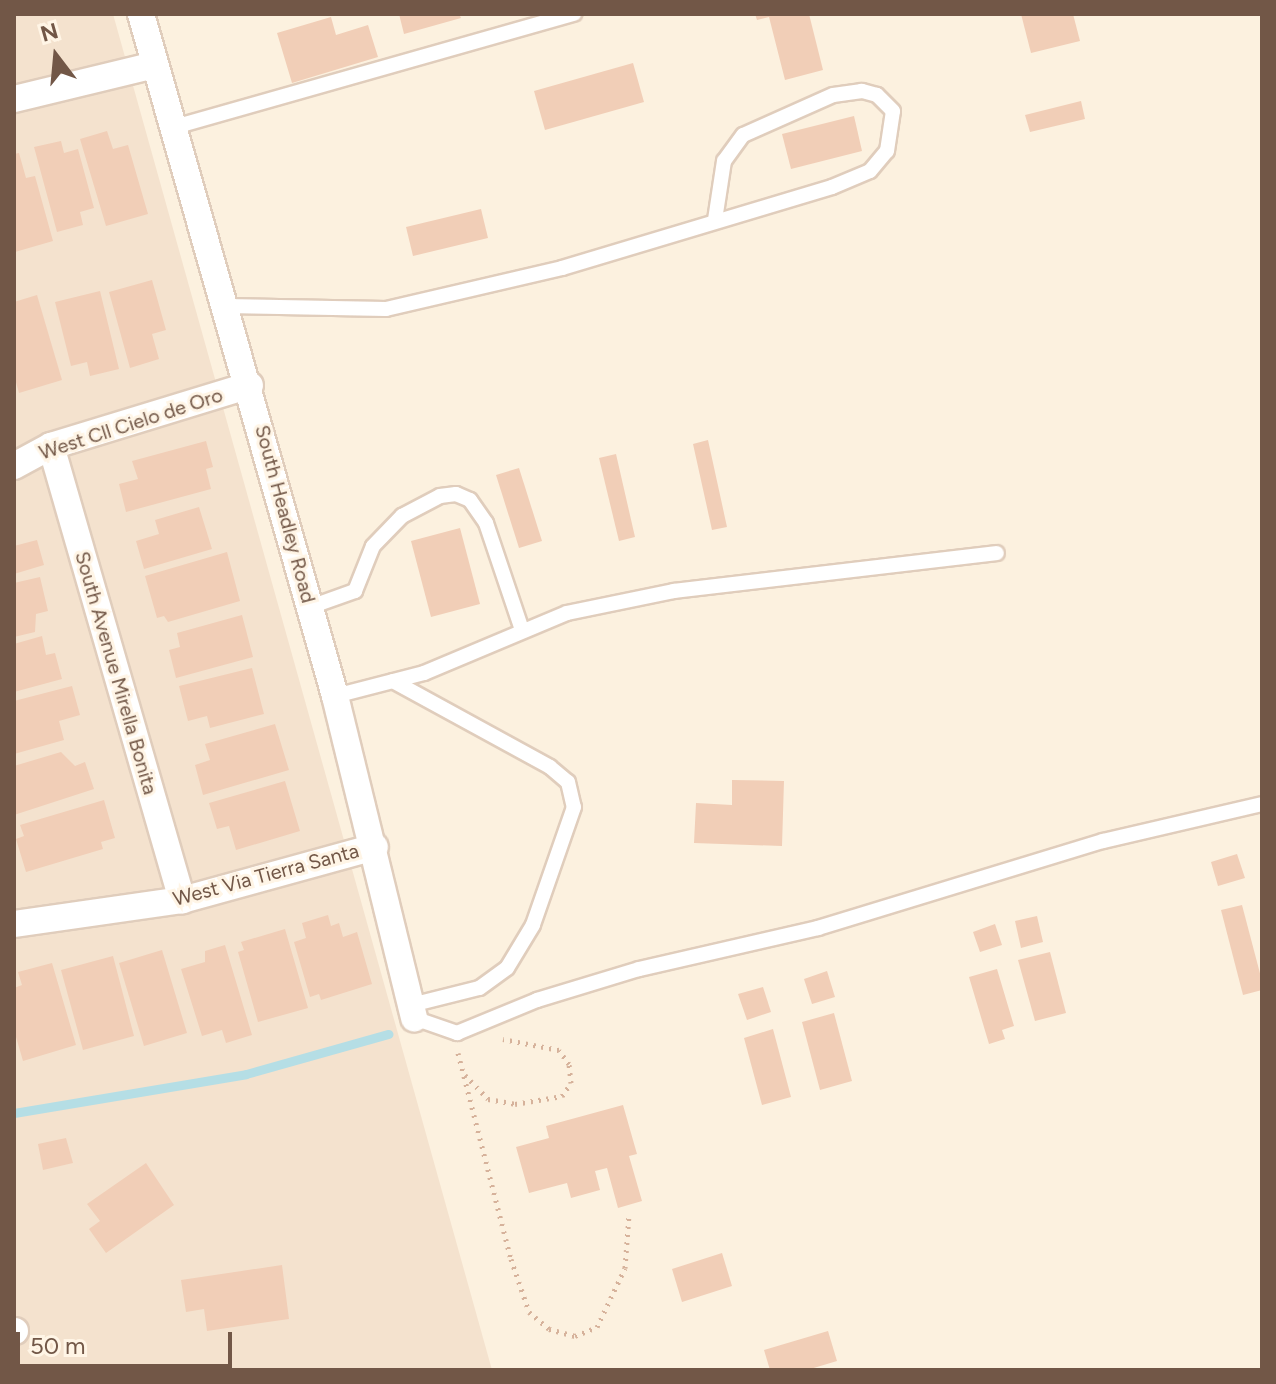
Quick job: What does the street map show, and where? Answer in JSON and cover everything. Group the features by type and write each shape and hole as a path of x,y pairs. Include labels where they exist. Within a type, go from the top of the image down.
{"street":[{"name":"South Headley Road","path":"141,14 250,385 335,696 375,847 412,1012"},
{"path":"14,99 155,65"},
{"name":"West Cll Cielo de Oro","path":"14,466 51,446 250,385"},
{"name":"South Avenue Mirella Bonita","path":"51,446 182,900"},
{"name":"West Via Tierra Santa","path":"14,924 182,900 375,847"}],"lane":[{"path":"174,127 574,14"},
{"path":"226,306 386,309 562,268 715,220 870,171 887,151 893,111 877,95 862,91 833,95 743,135 724,161 715,220"},
{"path":"310,607 355,591 373,546 402,516 440,496 456,494 470,500 486,523 522,630"},
{"path":"335,696 424,673 567,613 674,591 997,553"},
{"path":"393,681 550,767 568,782 574,807 533,925 507,968 479,988 412,1012"},
{"path":"412,1012 448,1030 469,1028 537,1000 639,969 818,928 1103,841 1262,804"}],"path":[{"path":"465,1074 488,1099 515,1104 562,1096 571,1083 569,1064 559,1050 534,1041 482,1037 469,1028"},
{"path":"448,1030 465,1074 511,1259 529,1312 549,1329 575,1336 597,1327 625,1268 629,1215"}],"shaded area":[{"path":"14,14 113,14 492,1370 14,1370"}],"building":[{"path":"399,14 459,14 461,18 404,34"},
{"path":"755,14 809,14 823,70 785,80 769,17 757,20"},
{"path":"1021,14 1073,14 1080,41 1031,53"},
{"path":"331,17 336,35 368,25 378,57 292,83 277,33"},
{"path":"633,63 644,102 545,130 534,91"},
{"path":"1081,101 1085,119 1030,132 1025,115"},
{"path":"854,116 862,151 791,169 782,134"},
{"path":"107,131 113,149 128,145 148,214 106,226 80,139"},
{"path":"61,141 64,153 78,149 94,208 80,212 83,225 57,232 34,147"},
{"path":"19,153 26,178 35,176 53,241 15,252 14,154"},
{"path":"481,209 488,238 413,256 406,227"},
{"path":"152,280 166,330 152,334 159,359 130,368 109,292"},
{"path":"100,291 119,369 90,376 87,362 71,366 55,302"},
{"path":"37,295 62,380 19,393 14,375 14,302"},
{"path":"708,440 727,527 712,530 693,444"},
{"path":"206,441 213,467 206,469 211,489 126,512 119,484 138,479 132,461"},
{"path":"616,454 635,537 619,541 599,458"},
{"path":"519,468 542,541 519,548 496,475"},
{"path":"199,507 212,549 144,569 136,541 159,534 155,520"},
{"path":"460,528 480,604 431,617 411,541"},
{"path":"37,540 44,565 14,574 14,546"},
{"path":"227,552 240,601 168,622 164,616 157,618 145,576"},
{"path":"40,577 48,611 36,614 35,632 14,637 14,583"},
{"path":"242,615 253,657 176,678 169,650 180,647 177,633"},
{"path":"42,636 46,655 55,653 62,679 14,692 14,644"},
{"path":"252,668 264,714 210,728 207,716 188,721 179,686"},
{"path":"72,686 80,715 59,721 64,740 14,754 14,701"},
{"path":"275,724 289,770 203,795 195,765 210,760 205,744"},
{"path":"61,752 75,766 85,762 94,789 14,815 14,766"},
{"path":"732,780 784,781 782,846 694,843 696,803 732,805"},
{"path":"285,781 300,831 236,850 229,826 217,829 209,803"},
{"path":"104,800 115,838 101,842 103,849 26,872 16,839 24,836 20,825"},
{"path":"1237,854 1245,878 1218,886 1211,862"},
{"path":"1242,905 1262,981 1262,990 1243,995 1221,910"},
{"path":"328,915 331,926 339,923 343,937 357,932 372,984 321,1000 319,994 310,997 294,942 306,938 302,923"},
{"path":"1037,916 1043,942 1021,948 1015,921"},
{"path":"995,924 1002,945 980,952 973,932"},
{"path":"285,929 308,1008 258,1022 238,952 244,950 241,942"},
{"path":"225,945 252,1035 226,1043 222,1030 202,1036 181,969 205,962 205,951"},
{"path":"162,950 187,1033 144,1046 119,963"},
{"path":"1050,952 1066,1013 1035,1021 1018,960"},
{"path":"113,956 134,1036 83,1050 61,970"},
{"path":"52,963 76,1045 23,1061 14,1030 14,988 22,985 18,972"},
{"path":"997,969 1014,1026 1002,1030 1005,1039 989,1044 969,977"},
{"path":"827,971 835,997 812,1004 804,979"},
{"path":"763,987 771,1012 747,1020 738,994"},
{"path":"834,1013 852,1081 820,1090 802,1022"},
{"path":"773,1029 791,1097 762,1105 744,1038"},
{"path":"623,1105 637,1154 629,1156 642,1201 618,1208 607,1168 595,1171 600,1190 571,1198 567,1183 529,1193 516,1147 549,1138 546,1126"},
{"path":"66,1138 73,1163 43,1170 38,1144"},
{"path":"146,1163 174,1205 106,1253 89,1229 100,1221 87,1204"},
{"path":"722,1253 732,1286 682,1302 672,1269"},
{"path":"282,1265 289,1319 207,1331 204,1309 186,1312 181,1280"},
{"path":"828,1331 837,1361 807,1370 770,1370 764,1350"}],"waterway":[{"path":"14,1113 246,1074 388,1034"}]}
